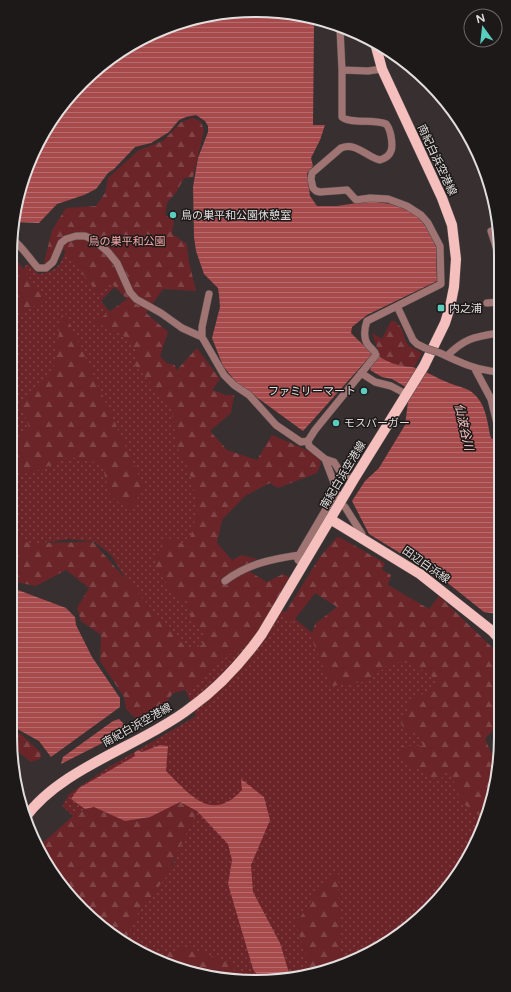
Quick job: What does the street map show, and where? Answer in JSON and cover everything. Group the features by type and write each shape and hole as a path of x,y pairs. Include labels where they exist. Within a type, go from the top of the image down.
{"main road":[{"name":"南紀白浜空港線","path":"30,813 43,798 77,773 190,709 223,681 246,656 262,634 302,560 330,519 424,366 446,323 456,269 454,233 442,198 382,69 377,50"},
{"name":"田辺白浜線","path":"330,519 420,574 494,627"}],"street":[{"path":"308,442 315,430 376,355 366,341 364,331 366,324 370,319 441,284 440,246 428,223 421,215 397,202 375,198 355,200 347,190 318,192 312,184 311,177 313,172 341,148 356,148 380,160 390,154 392,149 390,131 386,124 343,119 340,33"},
{"path":"342,70 382,69"},
{"path":"18,243 38,268 46,268 52,262 61,244 66,239 85,236 94,240 108,252 117,263 130,292 136,299 161,313 182,328 202,337 224,375 234,385 249,395 276,425 301,442 308,442"},
{"path":"202,337 208,294"},
{"path":"487,304 494,303"},
{"path":"397,306 417,344 475,369 494,372"},
{"path":"444,355 464,341 494,335"},
{"path":"475,369 491,399 494,411"},
{"path":"361,373 375,382 391,386 407,393"},
{"path":"308,442 309,446 325,459 334,462 339,470 354,479"},
{"path":"225,581 253,565 276,558 302,560 337,494 325,459"},
{"path":"345,507 362,534 361,537"}],"green space":[{"name":"鳥の巣平和公園","path":"193,118 201,122 204,130 193,177 184,178 177,191 167,203 165,215 174,220 172,234 187,244 189,262 196,291 163,289 146,313 168,332 160,356 175,372 197,348 220,379 212,390 226,395 234,395 231,413 210,431 227,450 257,460 272,435 316,454 321,463 317,473 278,488 270,483 245,496 222,520 217,543 232,560 242,555 257,559 242,567 267,582 283,574 292,579 257,631 207,674 194,688 173,693 162,709 149,716 135,718 126,709 124,697 100,661 101,635 81,621 77,608 89,588 66,570 36,586 17,582 17,536 28,543 93,542 188,650 202,645 204,632 191,620 187,600 179,600 154,566 164,536 188,546 198,508 189,470 177,447 171,406 133,363 138,352 123,335 95,322 127,299 111,283 99,295 64,249 53,267 44,263 52,230 66,208 96,206 105,193 108,178 139,150 163,141 181,122"},
{"path":"68,244 117,284 101,301 149,360 175,365 190,437 203,479 192,553 294,618 317,637 383,664 409,654 443,659 488,790 486,798 476,828 462,856 445,882 435,894 401,926 375,943 347,957 317,967 287,973 256,975 224,973 194,967 164,957 136,943 122,935 152,878 173,865 184,832 125,821 85,809 73,816 62,806 69,794 109,767 196,716 186,691 188,681 111,555 95,542 69,539 36,544 17,543 17,276 27,264 39,274 52,271 62,261"},
{"path":"17,260 46,301 17,314"},
{"path":"63,308 144,487 130,512 110,495 102,465 70,457 29,474 17,473 17,432 30,429 20,404 53,371"},
{"path":"391,321 395,321 402,329 405,340 409,346 422,353 414,367 400,366 381,359 372,333 382,339"},
{"path":"337,537 341,538 385,563 382,570 391,575 388,585 429,609 439,596 494,649 494,729 485,739 493,756 492,768 486,798 480,816 461,802 451,774 445,772 440,782 399,758 401,746 423,746 418,731 408,732 401,724 412,699 431,690 439,681 406,660 385,667 369,681 331,686 311,637 315,624 337,607 315,593 292,623 283,616 320,557"},
{"path":"17,732 21,734 41,753 40,759 31,762 18,752"},
{"path":"180,802 197,811 166,877 139,912 127,937 98,916 76,894 57,869 42,843 73,816 85,809 94,807 125,821 150,817"},
{"path":"338,869 340,950 343,958 310,968 296,924 316,893"},
{"path":"188,947 234,965 235,974 194,967 160,955"}],"water":[{"name":"仙波谷川","path":"256,17 287,19 312,24 314,26 313,125 325,125 320,140 311,158 313,166 307,173 310,196 317,206 337,206 370,201 397,205 411,212 426,223 436,247 437,281 367,315 352,327 351,333 367,348 385,360 400,366 412,367 425,371 466,389 472,392 482,404 491,438 494,440 494,613 484,612 444,580 369,534 352,501 365,481 379,468 405,425 408,402 413,393 392,379 382,377 370,370 372,365 366,361 303,431 236,382 223,366 212,338 220,307 218,288 204,274 196,251 194,237 193,187 198,158 208,132 208,126 205,121 196,115 186,117 179,120 169,132 151,143 135,147 114,169 108,173 96,189 84,195 57,204 39,223 19,222 25,194 35,164 49,136 66,110 98,76 110,66 136,49 164,35 194,25 224,19"},
{"path":"17,590 66,608 75,617 76,625 92,657 120,698 120,707 51,757 39,741 17,729"},
{"path":"119,719 126,726 126,731 61,764 63,757 113,721"},
{"path":"160,745 168,746 166,771 192,796 201,802 211,805 220,805 231,800 242,790 241,779 264,797 270,820 251,865 253,892 280,943 289,973 257,975 253,969 228,884 232,860 228,844 197,811 180,802 150,817 125,821 94,807 85,809 71,799 79,788 135,756 134,753 138,750 142,752"}],"place":[{"name":"鳥の巣平和公園休憩室","path":"173,215"},
{"name":"内之浦","path":"441,308"},
{"name":"ファミリーマート","path":"364,391"},
{"name":"モスバーガー","path":"336,423"}]}
